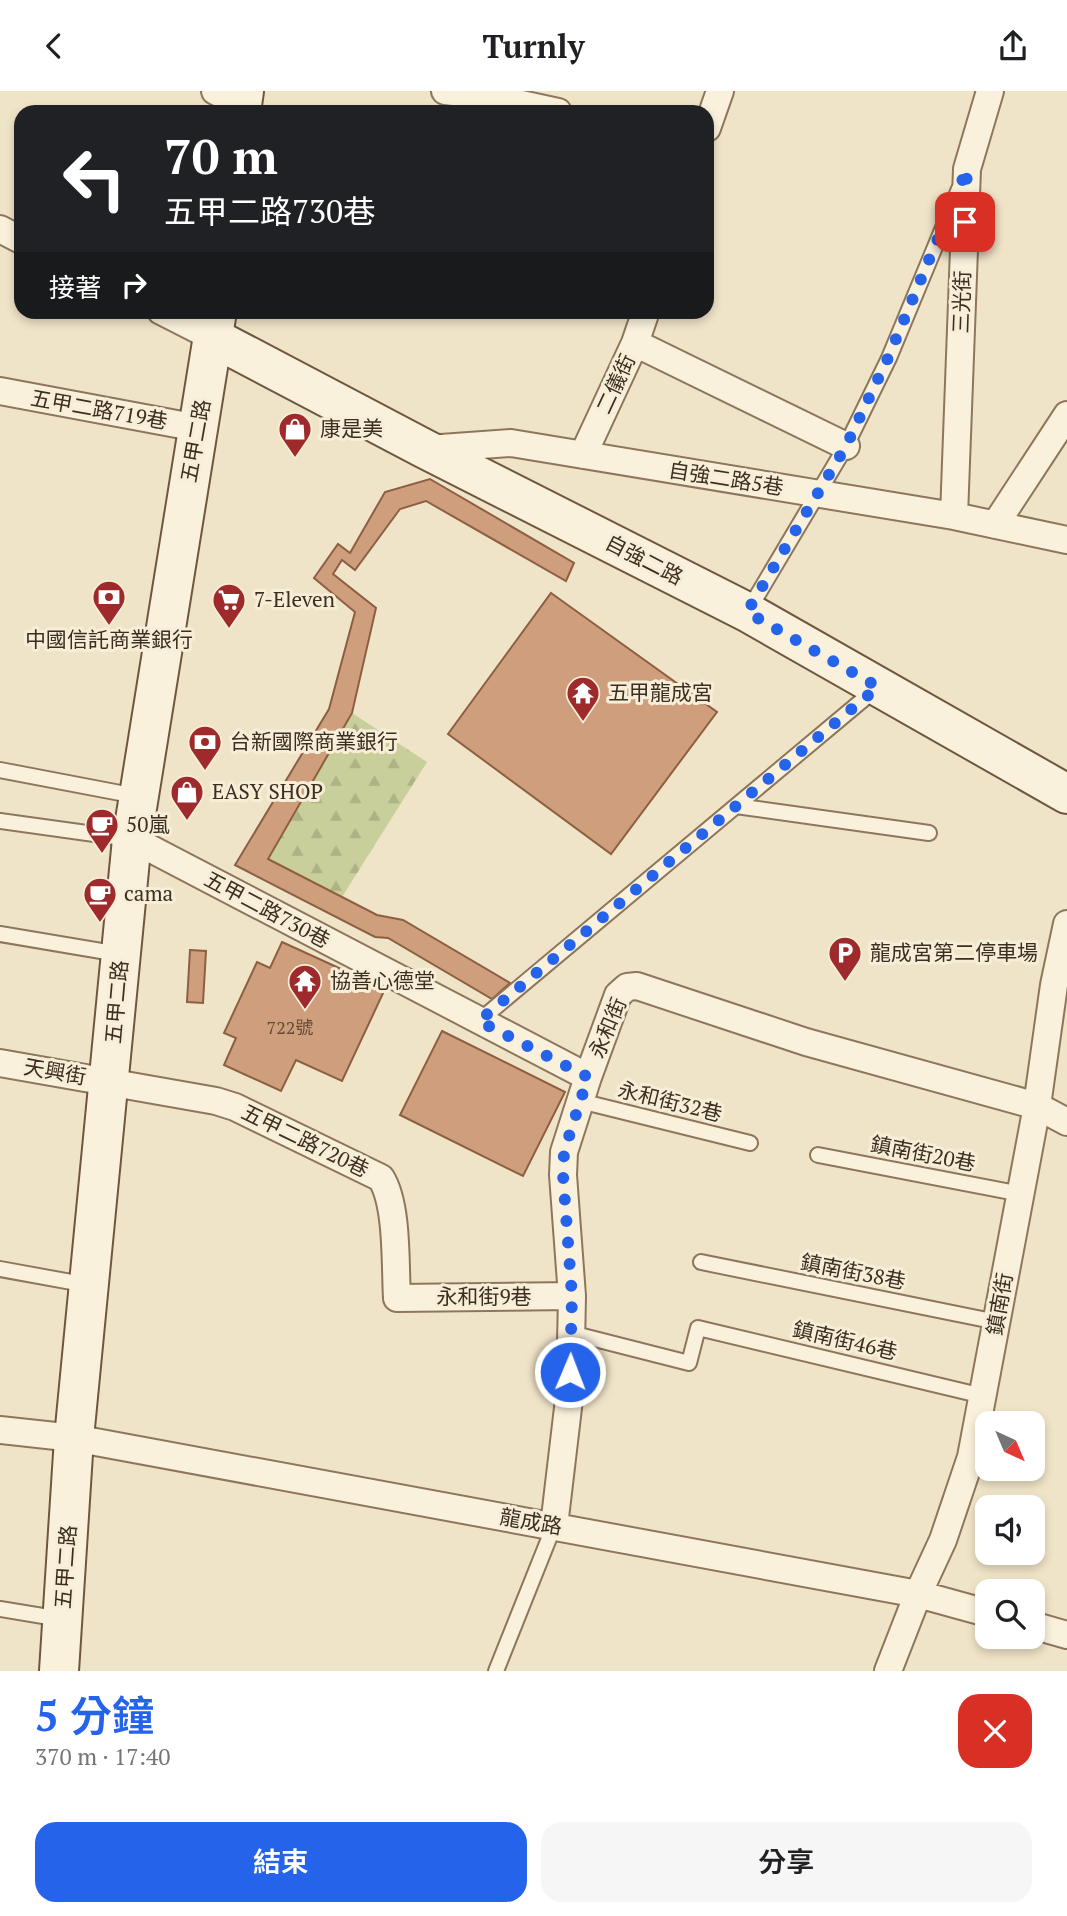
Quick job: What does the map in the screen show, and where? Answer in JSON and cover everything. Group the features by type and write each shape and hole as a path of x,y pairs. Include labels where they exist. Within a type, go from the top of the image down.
{"main road":[{"name":"五甲二路","path":"60,1671 74,1438 132,839 216,325"},
{"name":"自強二路","path":"216,325 425,449 747,612 1067,794"}],"street":[{"path":"445,91 521,105"},
{"path":"714,108 720,91"},
{"name":"三光街","path":"954,516 967,169 990,91"},
{"path":"193,319 216,325"},
{"name":"二儀街","path":"583,455 635,343 643,319"},
{"path":"635,343 846,446"},
{"name":"五甲二路719巷","path":"0,391 198,428"},
{"path":"995,524 1067,415"},
{"name":"自強二路5巷","path":"425,449 511,443 954,516 1067,540"},
{"name":"五甲二路730巷","path":"132,839 479,1021 584,1089"},
{"name":"鎮南街","path":"888,1671 918,1594 943,1540 971,1457 1021,1194 1054,985 1067,925"},
{"name":"永和街","path":"554,1526 570,1391 572,1296 563,1175 564,1152 618,995 627,987 637,986 806,1042 1037,1105 1067,1122"},
{"name":"天興街","path":"0,1063 110,1081"},
{"name":"五甲二路720巷","path":"110,1081 235,1107 381,1178 389,1190 397,1298"},
{"name":"永和街9巷","path":"397,1298 572,1296"},
{"name":"龍成路","path":"0,1430 74,1438 554,1526 918,1594 975,1610"},
{"path":"1045,1629 1067,1635"}],"lane":[{"path":"747,612 846,446 888,358 967,169"},
{"path":"479,1021 878,687"},
{"path":"0,770 138,796"},
{"path":"736,806 929,833"},
{"path":"0,821 132,839"},
{"path":"0,935 121,954"},
{"name":"永和街32巷","path":"584,1089 750,1143"},
{"name":"鎮南街20巷","path":"818,1155 1021,1194"},
{"name":"鎮南街38巷","path":"701,1262 997,1322"},
{"path":"0,1269 90,1285"},
{"name":"鎮南街46巷","path":"571,1333 689,1363 698,1328 983,1396"},
{"path":"496,1671 554,1526"},
{"path":"0,1609 63,1620"}],"green space":[{"path":"352,713 427,762 342,897 268,859"}],"building":[{"path":"430,479 574,563 566,581 426,501 400,509 355,570 342,560 333,574 376,608 352,713 268,859 377,915 403,920 510,983 492,999 388,938 375,937 235,865 329,709 355,612 314,578 338,544 350,553 385,492"},
{"name":"五甲龍成宮","path":"551,593 717,712 611,854 448,734"},
{"name":"協善心德堂","path":"282,942 385,989 342,1081 296,1060 281,1091 224,1065 236,1038 224,1033 257,962 270,968"},
{"path":"190,950 206,951 203,1003 187,1002"},
{"path":"442,1031 565,1092 523,1176 400,1115"}],"place":[{"name":"康是美","path":"295,459"},
{"name":"中國信託商業銀行","path":"109,627"},
{"name":"7-Eleven","path":"229,630"},
{"name":"五甲龍成宮","path":"583,723"},
{"name":"台新國際商業銀行","path":"205,772"},
{"name":"EASY SHOP","path":"187,822"},
{"name":"50嵐","path":"102,855"},
{"name":"cama","path":"100,924"},
{"name":"龍成宮第二停車場","path":"845,983"},
{"name":"協善心德堂","path":"305,1011"}],"route":[{"path":"570,1372 572,1296 563,1175 564,1152 588,1077 479,1021 878,687 747,612 846,446 888,358 967,169 965,222"}]}
